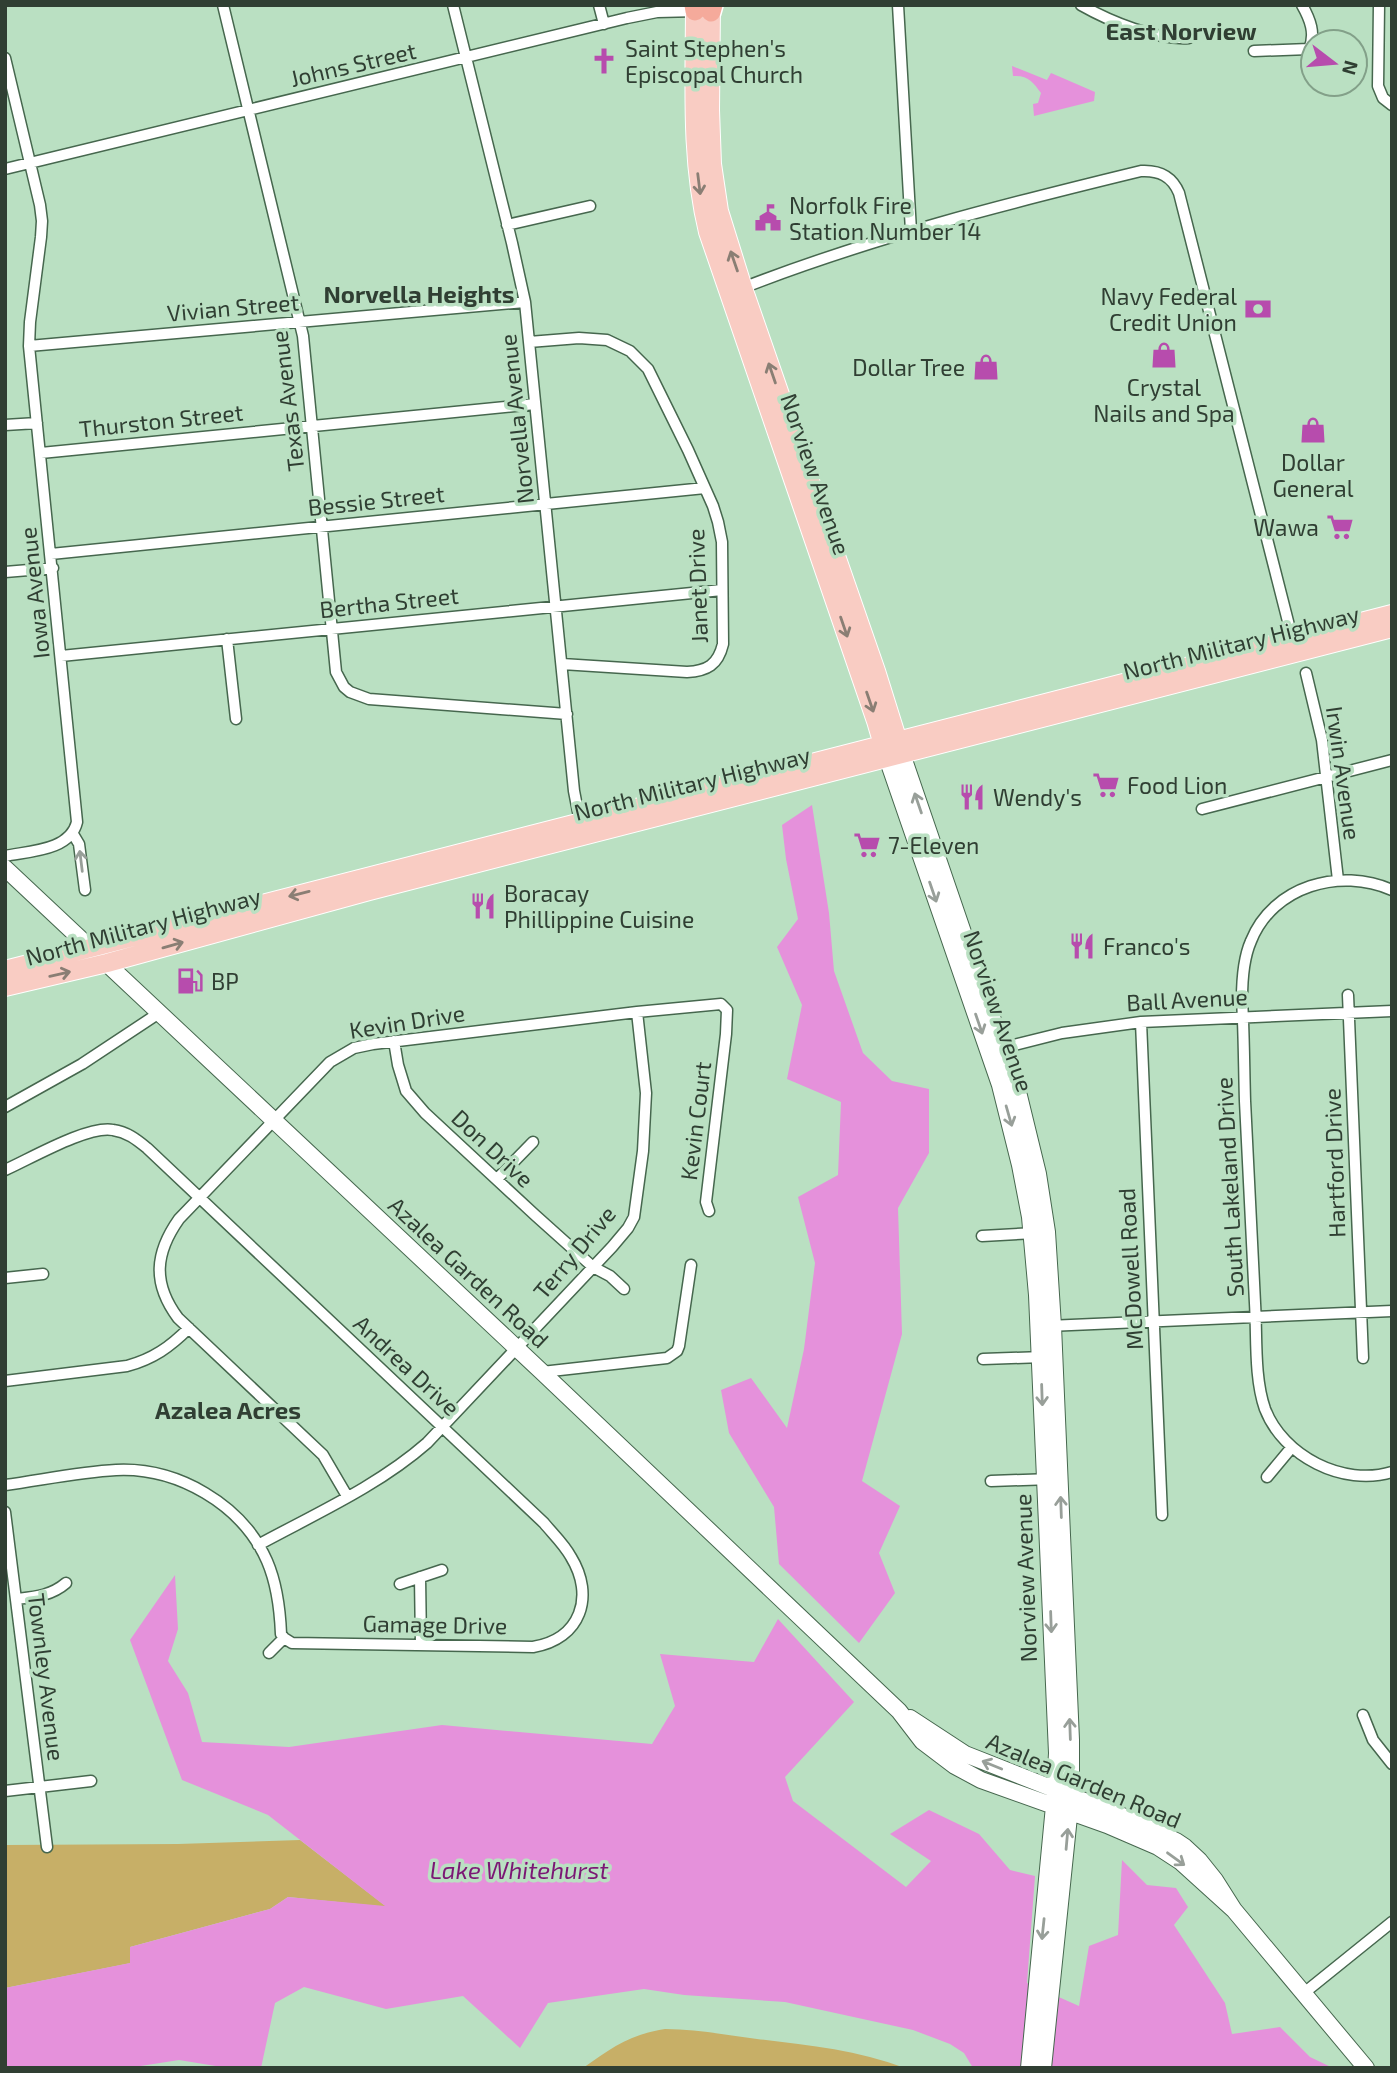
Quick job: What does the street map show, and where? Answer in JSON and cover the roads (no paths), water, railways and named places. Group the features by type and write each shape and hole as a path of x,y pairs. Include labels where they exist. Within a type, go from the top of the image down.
{"main road":[{"name":"Norview Avenue","path":"703,7 696,156 698,185 708,232 736,291 995,1049 1028,1128 1038,1174 1053,1479 1057,1753 1063,1801 1044,2068"},
{"name":"North Military Highway","path":"5,970 582,829 1294,646 1392,614"},
{"name":"North Military Highway","path":"1294,646 1392,628"},
{"name":"North Military Highway","path":"5,987 107,963 582,829"},
{"name":"Azalea Garden Road","path":"5,868 542,1371 899,1711 965,1755 1139,1837 1181,1862 1234,1910 1366,2068"},
{"name":"Norview Avenue","path":"1029,2068 1057,1864"}],"street":[{"name":"Texas Avenue","path":"223,5 300,322 336,672 350,692 369,699 567,714"},
{"name":"Norvella Avenue","path":"453,5 525,302 574,791 582,829"},
{"path":"599,5 604,24"},
{"path":"898,5 911,231"},
{"path":"1081,5 1151,35 1189,38"},
{"path":"1254,51 1309,49 1311,23 1302,5"},
{"path":"1378,5 1378,86 1383,98 1392,105"},
{"name":"Johns Street","path":"5,169 604,24 656,12 703,7"},
{"name":"Iowa Avenue","path":"5,58 31,163 42,221 29,346 77,822 73,834 79,844 85,890"},
{"path":"736,291 853,248 911,231 1141,171 1160,173 1171,180 1179,193 1294,646"},
{"path":"508,225 590,206"},
{"name":"Vivian Street","path":"29,346 525,302"},
{"name":"Janet Drive","path":"530,342 595,338 617,344 639,359 655,380 705,488 718,522 722,542 723,644 717,661 705,670 687,672 562,664"},
{"name":"Thurston Street","path":"41,453 535,404"},
{"path":"5,425 37,423"},
{"name":"Bessie Street","path":"51,554 705,488"},
{"path":"5,572 53,568"},
{"name":"Bertha Street","path":"61,656 722,590"},
{"path":"227,639 236,719"},
{"name":"Irwin Avenue","path":"1306,673 1328,777 1338,880"},
{"path":"1202,809 1392,760"},
{"path":"5,856 57,845 73,834"},
{"path":"1338,880 1363,881 1392,890"},
{"name":"South Lakeland Drive","path":"1338,880 1315,884 1299,891 1271,910 1251,940 1245,957 1242,982 1245,1102 1261,1394 1270,1420 1292,1447 1307,1459 1340,1473 1371,1475 1392,1472"},
{"path":"1253,912 1263,919"},
{"name":"Hartford Drive","path":"1348,995 1363,1359"},
{"name":"Kevin Drive","path":"189,1328 178,1318 167,1301 160,1276 160,1258 164,1243 200,1197 330,1062 341,1054 354,1048 394,1041 721,1004 727,1010 726,1034"},
{"name":"Ball Avenue","path":"995,1049 1098,1027 1141,1022 1392,1010"},
{"name":"Terry Drive","path":"258,1545 410,1458 628,1228 636,1206 643,1151 646,1093 637,1012"},
{"path":"5,1107 82,1064 159,1013"},
{"name":"McDowell Road","path":"1141,1022 1162,1515"},
{"name":"Kevin Court","path":"709,1211 706,1202 726,1034"},
{"name":"Don Drive","path":"394,1041 408,1095 593,1267 610,1276 624,1289"},
{"name":"Andrea Drive","path":"5,1170 93,1130 123,1132 133,1137 163,1162 544,1523 576,1566 583,1598 577,1619"},
{"path":"497,1179 533,1142"},
{"path":"982,1236 1039,1232"},
{"path":"542,1371 672,1356 679,1346 691,1265"},
{"path":"5,1278 43,1273"},
{"path":"1046,1326 1392,1311"},
{"path":"5,1381 141,1362 169,1348 189,1328 323,1455 347,1496"},
{"path":"983,1359 1047,1357"},
{"path":"1267,1477 1292,1447"},
{"path":"5,1485 117,1470 158,1475 188,1484 218,1502 239,1520 258,1545 273,1578 280,1608 281,1634 284,1638 268,1653"},
{"path":"991,1481 1053,1479"},
{"name":"Townley Avenue","path":"5,1512 47,1847"},
{"path":"400,1584 442,1570"},
{"path":"420,1577 421,1644"},
{"path":"16,1599 47,1594 56,1591 65,1583"},
{"name":"Gamage Drive","path":"284,1638 292,1643 533,1647 554,1642 570,1629 577,1619"},
{"path":"1363,1715 1373,1740 1392,1764"},
{"path":"5,1791 91,1781"},
{"path":"1304,1993 1392,1922"}],"water":[{"path":"1012,66 1047,80 1051,73 1095,92 1094,101 1034,116 1033,104 1038,103 1041,93 1030,80 1013,76"},
{"path":"812,805 829,913 834,971 863,1053 892,1081 929,1089 929,1153 898,1208 902,1334 862,1481 900,1506 879,1553 895,1593 859,1643 779,1564 774,1507 729,1433 721,1390 751,1378 787,1428 804,1349 815,1263 798,1197 838,1175 841,1102 787,1079 802,1005 777,947 798,919 782,825"},
{"name":"Lake Whitehurst","path":"175,1575 178,1629 168,1661 188,1693 202,1742 289,1747 442,1725 652,1744 675,1706 660,1654 754,1662 778,1619 854,1702 785,1777 793,1801 906,1887 931,1861 890,1834 929,1810 979,1834 1010,1870 1035,1876 1027,1983 1079,2006 1089,1946 1118,1935 1122,1860 1147,1885 1176,1888 1188,1907 1174,1925 1225,2003 1232,2034 1280,2027 1310,2057 1333,2068 973,2068 964,2053 950,2044 913,2030 785,2002 684,1995 644,1989 548,2003 520,2048 463,1996 386,2009 304,1987 275,2003 261,2068 228,2068 179,2060 128,2068 5,2068 5,1988 130,1963 130,1947 270,1909 288,1897 385,1906 268,1815 182,1780 130,1640"}],"place":[{"name":"Saint Stephen's Episcopal Church","path":"604,61"},
{"name":"Norfolk Fire Station Number 14","path":"768,218"},
{"name":"Navy Federal Credit Union","path":"1258,309"},
{"name":"Crystal Nails and Spa","path":"1164,355"},
{"name":"Dollar Tree","path":"986,367"},
{"name":"Dollar General","path":"1313,430"},
{"name":"Wawa","path":"1340,527"},
{"name":"Food Lion","path":"1106,785"},
{"name":"Wendy's","path":"972,797"},
{"name":"7-Eleven","path":"867,845"},
{"name":"Boracay Phillippine Cuisine","path":"483,906"},
{"name":"Franco's","path":"1082,946"},
{"name":"BP","path":"190,981"}],"district":[{"name":"East Norview","path":"1181,30"},
{"name":"Norvella Heights","path":"419,293"},
{"name":"Azalea Acres","path":"228,1409"}]}
